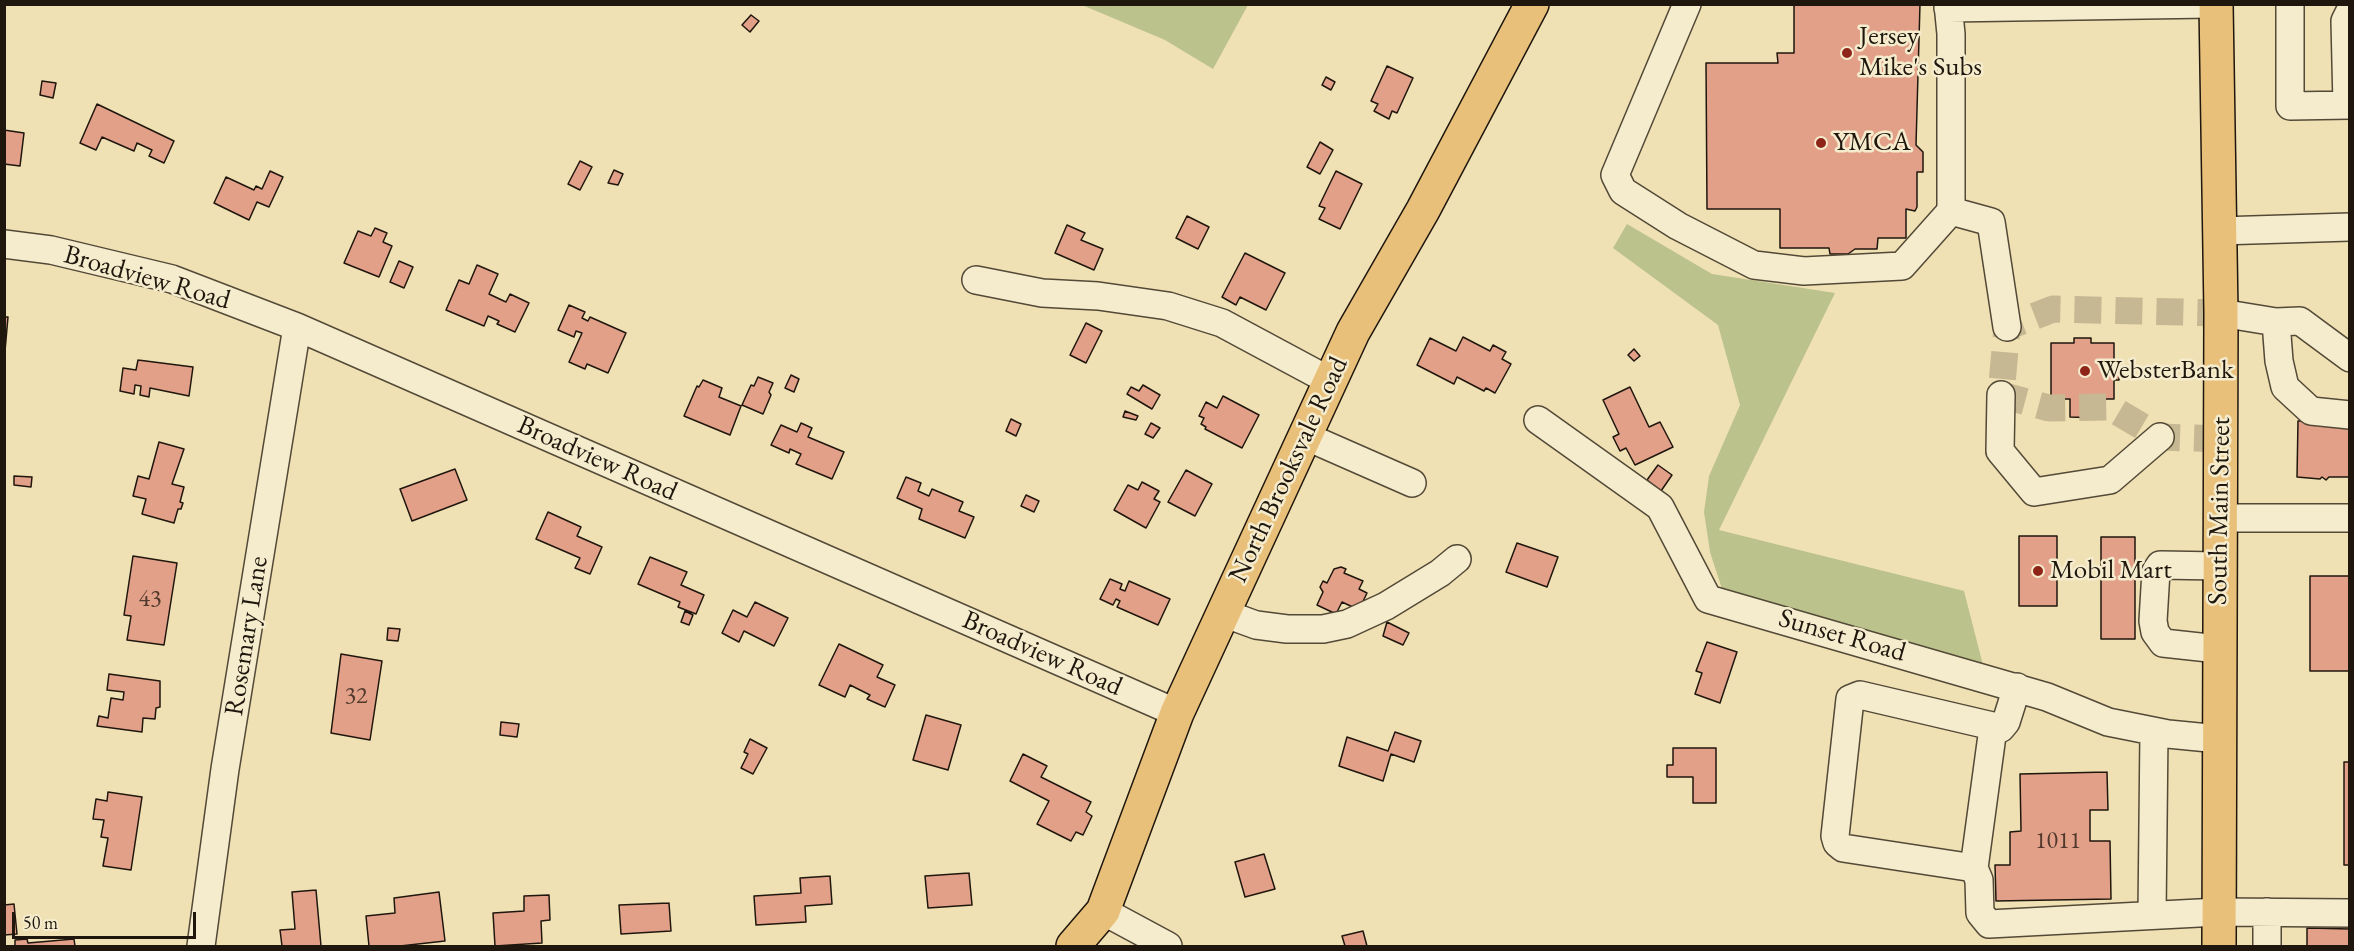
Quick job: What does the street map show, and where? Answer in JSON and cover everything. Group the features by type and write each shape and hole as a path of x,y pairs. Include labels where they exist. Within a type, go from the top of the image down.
{"main road":[{"name":"North Brooksvale Road","path":"1073,946 1102,911 1177,713 1353,332 1423,210 1532,4"},
{"name":"South Main Street","path":"2216,4 2221,313 2218,649 2219,946"}],"street":[{"path":"1687,4 1615,175 1623,191 1678,226 1754,265 1804,271 1902,266 1951,211 1951,33 1948,6 2210,4"},
{"path":"2290,4 2290,106 2348,105 2345,21 2349,11"},
{"path":"1951,211 1991,222 2007,327"},
{"path":"2219,231 2349,227"},
{"name":"Broadview Road","path":"4,244 51,250 172,279 297,327 1177,713"},
{"path":"976,280 1042,293 1098,296 1168,306 1222,322 1330,381"},
{"path":"2221,313 2276,322 2300,321 2349,358"},
{"path":"2276,322 2278,361 2285,387 2311,411 2349,415"},
{"name":"Rosemary Lane","path":"201,946 227,757 297,327"},
{"path":"2001,395 2000,451 2034,492 2110,480 2160,437"},
{"name":"Sunset Road","path":"1538,420 1660,507 1708,598 2017,687 2108,722 2154,732 2219,739"},
{"path":"1305,435 1412,483"},
{"path":"2219,518 2349,518"},
{"path":"1223,613 1256,626 1287,629 1323,629 1347,624 1386,606 1440,573 1457,559"},
{"path":"2218,649 2163,643 2155,632 2153,621 2156,571 2160,565 2219,566"},
{"path":"1974,868 1843,848 1837,843 1835,836 1848,709 1851,699 1860,695 1992,728 2001,728 2006,722 2017,687"},
{"path":"1992,728 1974,868 1979,879 1980,913 1989,924 2218,912 2349,913"},
{"path":"2152,915 2154,732"},
{"path":"1102,911 1168,946"},
{"path":"2267,912 2267,946"}],"green space":[{"path":"1082,5 1248,5 1213,69 1165,40"},
{"path":"1627,224 1712,274 1835,293 1719,530 1964,591 1984,669 1723,592 1710,552 1704,512 1709,476 1740,405 1718,325 1613,248"}],"building":[{"path":"1794,4 1920,4 1916,145 1923,152 1923,172 1917,172 1917,207 1915,211 1906,209 1906,238 1878,238 1877,249 1855,249 1848,254 1830,254 1829,248 1780,248 1780,209 1707,209 1706,63 1778,63 1777,53 1794,53"},
{"path":"751,15 759,21 750,32 742,25"},
{"path":"1387,66 1413,78 1397,113 1392,111 1389,119 1374,111 1378,104 1371,101"},
{"path":"1326,77 1335,82 1331,90 1322,85"},
{"path":"42,81 56,83 53,98 40,95"},
{"path":"97,104 174,141 164,163 149,156 152,150 137,143 134,151 102,137 96,150 80,143"},
{"path":"4,130 24,133 20,166 4,164"},
{"path":"1320,142 1333,150 1320,174 1307,167"},
{"path":"580,161 592,167 580,190 568,184"},
{"path":"614,170 623,174 618,185 608,183"},
{"path":"270,171 283,177 269,207 257,202 249,220 214,203 226,177 254,190 256,186 262,189"},
{"path":"1336,171 1362,184 1340,229 1319,219 1325,208 1319,206"},
{"path":"1187,216 1209,227 1198,249 1176,238"},
{"path":"1067,225 1085,233 1081,240 1103,249 1094,270 1055,253"},
{"path":"375,228 387,233 383,242 392,246 379,277 344,263 358,231 371,236"},
{"path":"1245,253 1285,273 1266,310 1240,297 1236,305 1222,297"},
{"path":"399,261 413,267 404,288 390,282"},
{"path":"477,265 498,274 489,294 506,302 510,294 529,303 515,332 497,324 499,321 488,316 484,326 446,310 459,280 469,284"},
{"path":"569,305 585,312 582,318 588,321 590,317 626,333 608,373 587,364 585,369 569,362 582,333 576,331 574,337 558,330"},
{"path":"4,317 8,317 5,351 4,351"},
{"path":"1086,323 1102,331 1086,363 1070,355"},
{"path":"1463,337 1490,351 1493,345 1506,352 1502,359 1511,364 1495,393 1486,388 1484,391 1457,377 1454,384 1417,365 1430,338 1456,351"},
{"name":"WebsterBank","path":"2074,338 2091,338 2091,343 2114,343 2114,362 2119,362 2119,380 2114,380 2114,399 2099,399 2099,418 2070,417 2070,399 2051,399 2051,343 2074,343"},
{"path":"1634,349 1640,356 1634,361 1628,355"},
{"path":"138,360 193,367 189,396 150,388 149,397 140,395 141,386 135,385 134,394 120,391 123,368 136,370"},
{"path":"791,375 799,379 794,392 785,388"},
{"path":"758,377 773,383 763,414 742,405 751,385 754,386"},
{"path":"703,380 722,388 719,397 741,406 730,435 684,416 697,386 699,387"},
{"path":"1143,385 1160,395 1152,409 1127,394 1131,387 1139,391"},
{"path":"1630,387 1649,427 1660,422 1673,447 1635,465 1626,448 1620,451 1613,437 1619,434 1603,400"},
{"path":"1223,396 1259,415 1242,448 1205,429 1206,427 1201,424 1204,418 1199,416 1206,402 1217,408"},
{"path":"1125,411 1138,416 1136,420 1123,417"},
{"path":"1011,419 1021,424 1016,436 1006,431"},
{"path":"2298,421 2350,421 2350,477 2329,477 2326,480 2322,477 2320,479 2297,477"},
{"path":"801,423 812,428 808,437 844,452 832,479 796,464 801,454 790,449 789,453 771,445 781,425 797,432"},
{"path":"1151,423 1160,428 1153,438 1145,434"},
{"path":"159,442 184,449 172,484 184,487 180,502 183,503 181,509 178,509 174,523 142,514 146,499 133,496 138,476 149,479"},
{"path":"1658,465 1672,475 1661,491 1647,480"},
{"path":"455,469 467,500 412,521 400,489"},
{"path":"1186,470 1212,484 1195,516 1168,502"},
{"path":"14,476 32,477 31,487 14,485"},
{"path":"906,477 921,483 918,491 929,496 932,489 963,502 959,511 974,517 965,538 919,519 922,509 897,498"},
{"path":"1142,482 1159,491 1154,499 1160,502 1146,528 1114,510 1128,485 1138,490"},
{"path":"1026,495 1039,501 1034,512 1021,506"},
{"path":"548,512 581,527 577,536 602,547 590,574 575,568 580,558 536,539"},
{"name":"Mobil Mart","path":"2019,536 2057,536 2057,606 2019,606"},
{"path":"2101,537 2135,537 2135,639 2101,639"},
{"path":"1517,543 1558,557 1547,587 1506,572"},
{"path":"133,556 177,563 164,645 127,640 131,616 124,615"},
{"path":"650,557 687,572 681,585 704,595 696,614 678,607 680,602 638,584"},
{"path":"1341,567 1346,569 1344,573 1363,581 1359,589 1367,593 1359,610 1342,602 1336,614 1317,605 1323,592 1320,587 1323,581 1327,583 1334,569"},
{"path":"2310,576 2350,576 2350,671 2310,671"},
{"path":"1110,579 1122,584 1120,589 1125,591 1129,581 1170,599 1158,625 1117,607 1120,601 1116,599 1113,605 1100,599"},
{"path":"755,602 788,618 774,646 744,631 739,642 722,633 733,610 747,617"},
{"path":"685,611 693,615 689,625 681,622"},
{"path":"1387,622 1409,633 1403,645 1383,636"},
{"path":"388,628 400,629 398,641 387,640"},
{"path":"1707,642 1737,652 1720,703 1695,694 1702,673 1696,671"},
{"path":"839,644 883,665 877,677 895,685 885,707 867,699 870,695 850,685 845,697 819,685"},
{"path":"341,654 382,661 370,740 331,733"},
{"path":"109,674 160,681 160,707 156,708 155,719 143,718 142,732 97,726 99,716 108,718 111,698 123,700 124,692 107,690"},
{"path":"926,715 961,725 948,770 913,760"},
{"path":"501,722 519,724 517,737 500,735"},
{"path":"1395,732 1421,741 1414,762 1391,754 1383,781 1339,766 1347,737 1388,751"},
{"path":"750,739 767,748 753,774 741,768 748,754 744,752"},
{"path":"1673,748 1716,748 1716,803 1693,803 1693,777 1667,777 1667,765 1673,765"},
{"path":"1023,754 1047,766 1041,777 1091,802 1086,812 1092,816 1083,835 1076,832 1071,841 1037,824 1049,801 1010,781"},
{"path":"2344,762 2350,762 2350,865 2344,865"},
{"path":"2107,772 2108,810 2090,810 2090,841 2110,841 2111,899 1996,901 1995,865 2010,865 2010,832 2021,831 2020,774"},
{"path":"108,792 142,797 131,870 103,866 108,838 101,837 104,820 93,819 96,799 107,801"},
{"path":"1264,854 1275,889 1245,897 1235,862"},
{"path":"969,873 972,905 928,908 925,876"},
{"path":"830,876 832,904 805,906 806,922 756,925 754,896 801,893 800,878"},
{"path":"316,890 321,946 282,946 280,930 295,929 292,892"},
{"path":"439,892 445,941 400,946 369,946 366,916 395,913 394,898"},
{"path":"549,895 550,920 541,921 542,943 495,946 493,913 524,911 524,896"},
{"path":"669,903 671,931 621,934 619,905"},
{"path":"14,904 17,934 4,935 4,905"},
{"path":"2307,928 2350,929 2350,946 2307,946"},
{"path":"1363,931 1367,946 1345,946 1342,936"},
{"path":"27,939 28,943 74,939 75,946 15,946 15,940"}],"tunnel":[{"path":"2221,313 2053,309 2007,327 2001,395 2049,408 2109,407 2160,437 2221,439"}],"place":[{"name":"Jersey Mike's Subs","path":"1847,53"},
{"name":"YMCA","path":"1821,143"},
{"name":"WebsterBank","path":"2085,371"},
{"name":"Mobil Mart","path":"2038,571"}]}
